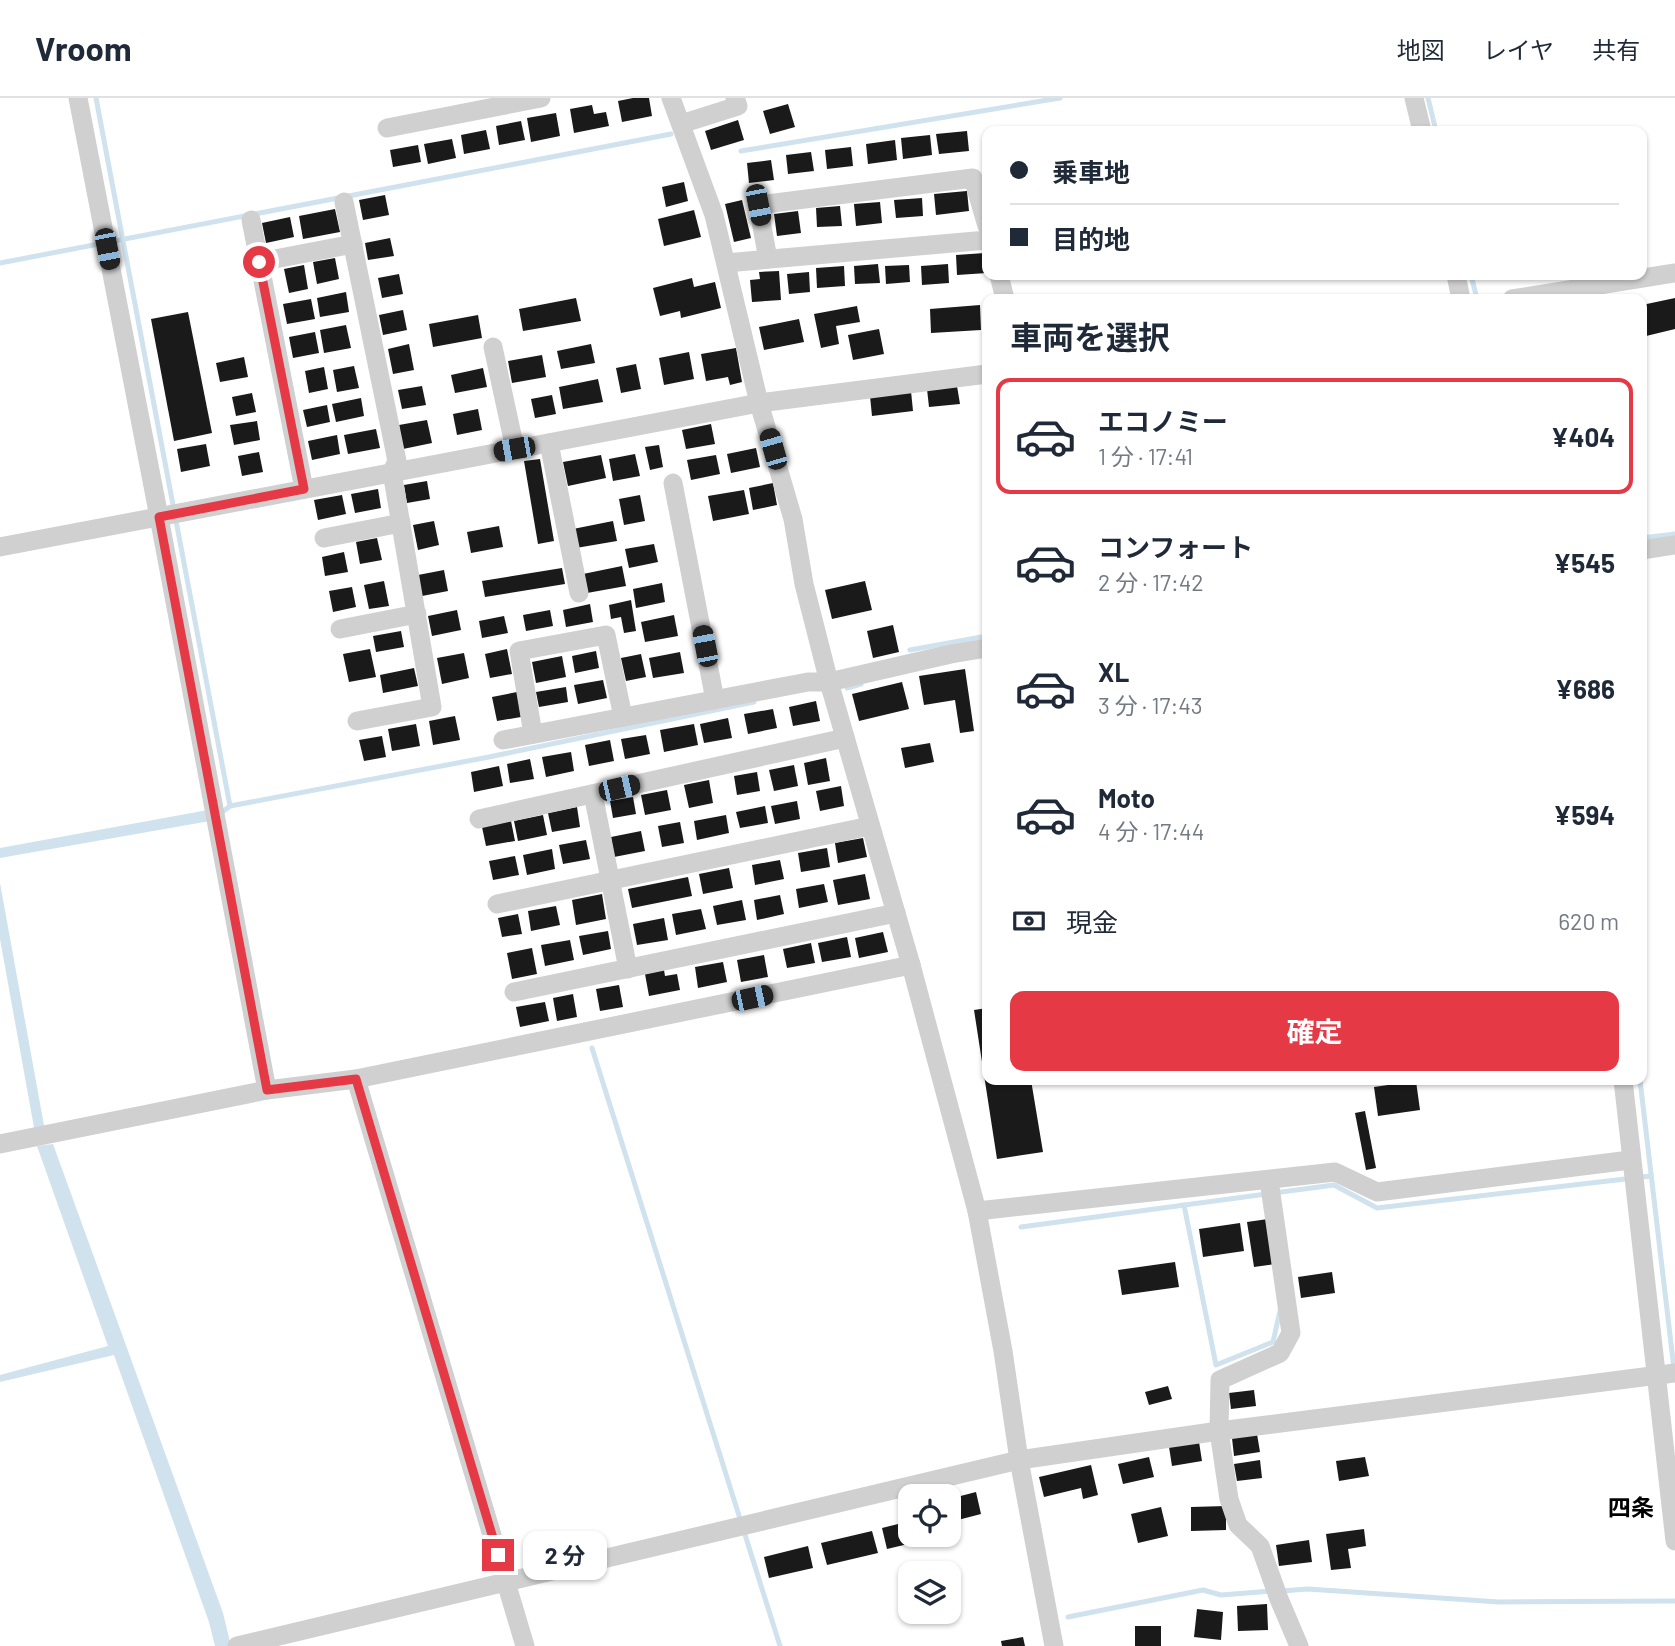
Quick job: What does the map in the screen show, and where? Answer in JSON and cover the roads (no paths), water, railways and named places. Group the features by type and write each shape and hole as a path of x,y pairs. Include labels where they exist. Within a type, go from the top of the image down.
{"street":[{"path":"78,98 267,1090"},
{"path":"434,98 438,118"},
{"path":"387,128 538,98"},
{"path":"671,98 714,215 759,403 793,519 804,584 829,682 911,965 977,1211 1054,1646"},
{"path":"681,124 738,106 735,98"},
{"path":"1414,98 1421,126"},
{"path":"768,259 758,205 973,178 982,209"},
{"path":"344,202 397,461 392,472 432,706 357,721"},
{"path":"251,220 304,489"},
{"path":"726,263 982,240"},
{"path":"259,262 353,244"},
{"path":"1647,277 1675,273"},
{"path":"1543,294 1631,280"},
{"path":"494,347 514,449"},
{"path":"0,547 759,403 982,375"},
{"path":"550,443 579,593"},
{"path":"673,483 715,699"},
{"path":"324,538 401,523"},
{"path":"1647,549 1675,545"},
{"path":"340,629 417,614"},
{"path":"533,734 519,651 593,637 606,635 623,717"},
{"path":"503,740 808,681 829,682 982,649"},
{"path":"479,819 845,738"},
{"path":"593,793 628,968"},
{"path":"497,904 870,826"},
{"path":"514,992 896,913"},
{"path":"0,1144 267,1090 356,1079 911,965"},
{"path":"356,1079 525,1646"},
{"path":"1623,1085 1630,1160 1666,1374 1675,1541"},
{"path":"977,1211 1335,1172 1377,1192 1630,1160"},
{"path":"1269,1180 1291,1333 1280,1353 1220,1380 1219,1430 1229,1499 1238,1525 1260,1546 1300,1646"},
{"path":"238,1646 1019,1460 1219,1430 1666,1374"}],"water":[{"path":"208,810 210,821 0,858 0,848"},
{"path":"0,883 45,1131 35,1133 0,939"},
{"path":"53,1144 223,1613 231,1646 215,1646 209,1622 114,1355 0,1382 0,1375 108,1346 37,1146"}],"waterway":[{"path":"96,98 230,806 221,813"},
{"path":"741,151 1060,98"},
{"path":"1428,98 1435,126"},
{"path":"0,263 671,134"},
{"path":"1472,280 1476,294"},
{"path":"1647,537 1675,534"},
{"path":"910,650 982,637"},
{"path":"847,688 861,684"},
{"path":"230,806 489,757 754,702"},
{"path":"592,1048 780,1646"},
{"path":"1641,1085 1674,1369"},
{"path":"1021,1227 1334,1185 1377,1208 1651,1176"},
{"path":"1184,1205 1216,1365 1273,1342 1280,1311"},
{"path":"1282,1591 1308,1589 1499,1602 1675,1601"},
{"path":"1068,1617 1203,1590 1221,1595 1272,1591"}],"district":[{"name":"四条","path":"1631,1508"}]}
